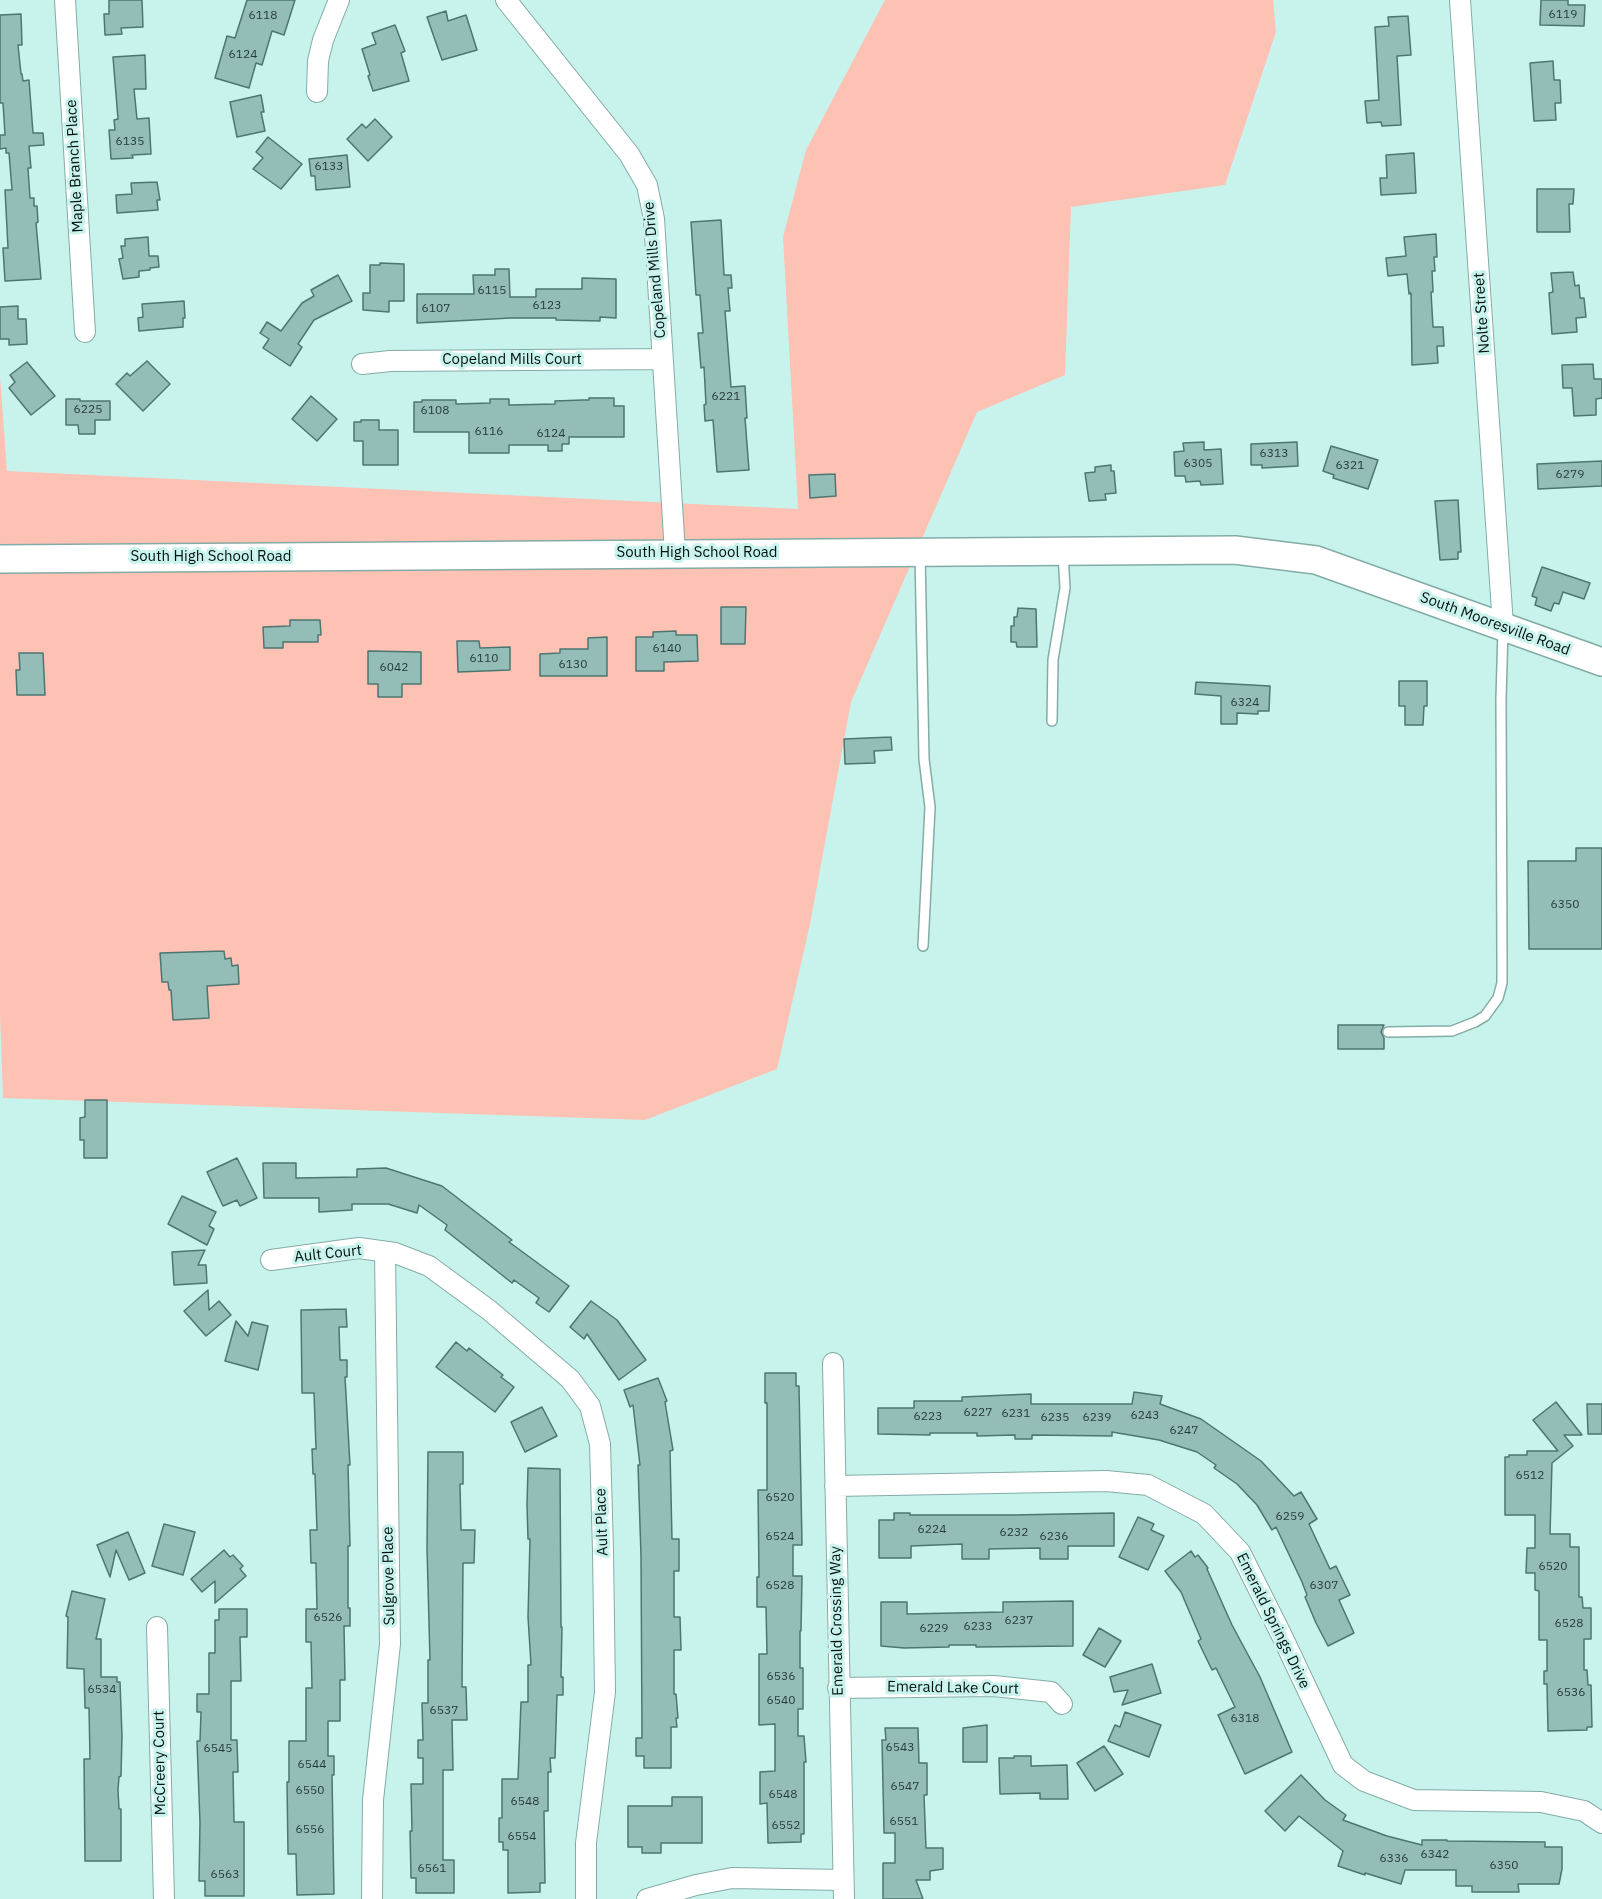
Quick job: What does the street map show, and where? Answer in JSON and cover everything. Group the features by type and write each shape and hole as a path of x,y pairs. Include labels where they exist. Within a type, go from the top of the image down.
{"main road":[{"name":"South High School Road","path":"0,558 1215,549 1254,551 1316,560 1389,586"},
{"name":"South Mooresville Road","path":"1389,586 1602,662"}],"street":[{"name":"Maple Branch Place","path":"65,0 85,332"},
{"path":"316,92 318,61 323,40 339,0"},
{"name":"Copeland Mills Drive","path":"506,0 629,154 643,176 652,204 675,553"},
{"name":"Nolte Street","path":"1461,0 1503,626"},
{"name":"Copeland Mills Court","path":"362,364 390,361 662,359"},
{"name":"Ault Court","path":"271,1260 359,1248 385,1251"},
{"name":"Sulgrove Place","path":"372,1899 374,1800 390,1644 385,1251"},
{"name":"Ault Place","path":"385,1251 429,1266 489,1310 570,1379 590,1406 600,1444 605,1692 586,1843 586,1899"},
{"name":"Emerald Crossing Way","path":"833,1363 843,1889"},
{"name":"Emerald Springs Drive","path":"835,1486 1106,1481 1148,1485 1204,1514 1240,1552 1343,1766 1364,1781 1414,1800 1541,1802 1584,1812 1602,1823"},
{"name":"McCreery Court","path":"157,1627 164,1899"},
{"name":"Emerald Lake Court","path":"838,1688 994,1686 1051,1692 1062,1704"},
{"path":"647,1899 732,1878 843,1889"}],"lane":[{"path":"1052,721 1053,660 1065,588 1063,550"},
{"path":"920,551 924,759 930,807 923,946"},
{"path":"1388,1032 1452,1031 1485,1016 1498,998 1502,983 1503,626"}],"shaded area":[{"path":"885,0 1273,0 1276,32 1225,185 1071,207 1065,375 977,412 851,702 810,924 777,1069 645,1120 3,1098 0,1014 0,376 7,471 798,509 783,237 806,150"}],"building":[{"path":"109,0 142,0 143,27 121,28 122,34 105,35 104,14 109,14"},
{"path":"247,0 295,0 284,35 272,31 262,65 256,63 249,88 215,78 227,36 235,38"},
{"path":"1541,0 1568,0 1568,5 1585,5 1584,26 1540,25"},
{"path":"446,11 448,21 466,15 477,50 442,60 427,17"},
{"path":"21,14 22,45 18,45 21,74 23,81 29,80 33,133 43,133 44,145 29,146 31,168 28,168 30,198 34,198 34,206 37,206 38,222 36,223 41,279 5,281 3,248 8,248 5,190 12,190 9,153 6,153 6,148 0,149 0,135 5,135 3,103 0,103 0,15"},
{"path":"1408,16 1411,55 1397,56 1401,125 1382,126 1381,122 1367,123 1365,101 1379,100 1375,27 1389,26 1388,17"},
{"path":"395,25 405,51 401,53 409,81 373,91 362,49 376,44 372,33"},
{"path":"145,55 146,89 134,89 137,119 149,118 151,154 111,159 109,130 115,130 114,120 118,119 113,57"},
{"path":"1553,61 1554,80 1560,80 1561,103 1555,103 1556,120 1534,121 1530,63"},
{"path":"261,95 264,112 261,112 265,131 237,137 230,102"},
{"path":"375,119 392,137 368,161 347,139 362,124 366,128"},
{"path":"268,137 302,164 281,189 253,169 263,158 256,152"},
{"path":"1414,153 1416,193 1381,195 1380,178 1387,178 1386,155"},
{"path":"347,155 350,187 316,190 315,176 311,176 309,159"},
{"path":"157,182 160,200 157,200 158,210 117,213 116,195 132,194 131,183"},
{"path":"1537,189 1574,189 1573,204 1569,204 1570,232 1537,232"},
{"path":"721,220 724,275 731,275 732,288 728,288 730,311 725,311 731,387 745,386 749,470 717,472 713,420 705,421 704,367 701,368 698,333 703,333 700,295 696,295 691,222"},
{"path":"1436,234 1437,257 1434,257 1435,271 1432,271 1433,292 1431,292 1433,327 1443,327 1444,346 1437,346 1438,363 1412,365 1411,293 1409,294 1407,274 1388,276 1386,258 1406,256 1404,237"},
{"path":"148,237 149,256 158,256 159,267 139,271 139,277 123,279 119,259 123,258 121,246 125,246 125,239"},
{"path":"380,263 404,264 404,301 389,301 389,312 363,310 363,293 370,293 370,265 380,265"},
{"path":"495,269 509,269 510,297 536,297 536,289 582,289 582,278 616,279 616,318 600,317 600,321 511,318 417,323 417,294 474,294 473,275 495,275"},
{"path":"1573,272 1575,286 1579,285 1580,298 1584,298 1586,317 1576,318 1577,332 1552,334 1549,293 1553,292 1551,273"},
{"path":"338,275 352,301 314,320 298,344 302,347 290,366 263,348 269,339 260,333 267,322 281,331 302,303 314,296 311,290"},
{"path":"184,301 183,327 139,331 138,318 143,317 142,304"},
{"path":"18,306 18,319 26,319 27,344 9,345 9,339 0,339 0,307"},
{"path":"147,361 170,384 143,411 116,384 127,373 130,376"},
{"path":"27,362 55,396 31,415 9,388 15,382 10,375"},
{"path":"1593,364 1594,379 1602,379 1602,398 1596,399 1596,415 1574,416 1572,388 1563,388 1562,365"},
{"path":"311,396 337,419 317,441 292,419"},
{"path":"589,398 614,398 614,406 624,406 624,437 569,437 569,444 562,444 562,451 548,451 548,445 509,445 509,453 469,453 469,432 414,432 414,402 422,402 422,400 456,400 456,404 490,403 490,399 509,399 509,405 555,404 555,401 589,400"},
{"path":"66,399 110,401 110,420 95,420 95,434 79,434 78,425 66,425"},
{"path":"361,420 379,420 379,430 398,430 398,465 363,465 363,441 354,441 354,422 361,422"},
{"path":"1204,442 1204,450 1221,449 1223,484 1201,485 1200,481 1186,482 1185,476 1175,476 1174,452 1184,451 1183,443"},
{"path":"1297,442 1298,466 1262,468 1262,465 1251,465 1251,444"},
{"path":"1331,446 1378,460 1368,489 1333,478 1334,475 1323,471"},
{"path":"1602,461 1602,486 1538,489 1537,464"},
{"path":"1111,465 1111,471 1114,471 1116,493 1105,494 1106,500 1089,501 1085,473 1095,472 1095,467"},
{"path":"835,474 836,496 810,498 809,475"},
{"path":"1458,500 1461,552 1458,552 1458,559 1440,560 1435,501"},
{"path":"1542,567 1590,583 1584,599 1563,592 1559,604 1554,603 1551,611 1535,605 1537,598 1532,596"},
{"path":"721,607 746,607 745,644 721,644"},
{"path":"1018,608 1036,609 1037,647 1017,647 1016,642 1011,642 1011,626 1014,626 1014,617 1017,617"},
{"path":"290,620 320,620 321,635 318,635 318,642 283,642 283,648 264,648 263,627 290,626"},
{"path":"676,631 676,635 697,635 698,661 664,662 664,671 636,671 636,637 653,637 653,632"},
{"path":"607,637 607,676 540,676 540,654 560,653 560,649 588,649 588,638"},
{"path":"457,641 479,641 480,648 510,647 510,670 458,672"},
{"path":"368,651 421,652 421,684 402,684 402,697 378,697 378,684 368,684"},
{"path":"19,653 43,653 45,695 17,695 16,670 20,670"},
{"path":"1399,681 1427,681 1427,706 1424,706 1423,725 1405,725 1405,706 1399,706"},
{"path":"1196,682 1270,686 1269,711 1258,711 1258,714 1237,713 1237,724 1221,724 1221,696 1195,694"},
{"path":"891,737 892,750 874,751 875,763 845,764 844,739"},
{"path":"1576,848 1602,848 1602,949 1529,949 1528,861 1576,861"},
{"path":"224,951 225,959 231,958 232,966 238,965 239,984 207,986 209,1018 173,1020 171,990 169,990 168,982 162,982 160,953"},
{"path":"1338,1025 1384,1025 1381,1032 1384,1038 1384,1049 1338,1049"},
{"path":"85,1100 107,1100 107,1158 84,1158 84,1140 80,1140 80,1118 85,1117"},
{"path":"237,1158 257,1198 240,1206 237,1200 223,1206 207,1172"},
{"path":"263,1163 296,1163 296,1178 357,1177 357,1169 386,1168 442,1186 512,1240 509,1242 569,1286 549,1312 536,1303 539,1298 514,1280 512,1283 445,1230 447,1225 419,1205 417,1213 388,1204 352,1204 352,1210 319,1212 319,1198 264,1198"},
{"path":"182,1196 216,1212 209,1226 214,1229 207,1245 168,1224"},
{"path":"205,1250 198,1265 206,1265 207,1283 174,1285 172,1252"},
{"path":"208,1290 209,1310 219,1301 231,1315 206,1336 184,1311"},
{"path":"591,1301 617,1320 646,1360 619,1380 587,1334 584,1339 570,1327"},
{"path":"346,1309 347,1327 339,1327 340,1360 347,1360 347,1377 345,1377 350,1465 348,1465 350,1626 344,1626 345,1680 340,1680 340,1721 328,1721 328,1756 334,1756 334,1775 332,1775 334,1894 297,1895 296,1854 288,1854 289,1741 306,1741 306,1688 312,1688 311,1642 306,1642 306,1609 317,1609 316,1563 311,1563 310,1530 317,1530 312,1449 316,1449 314,1393 302,1393 301,1310"},
{"path":"236,1321 248,1336 252,1322 268,1326 258,1370 225,1361"},
{"path":"456,1342 467,1351 469,1348 503,1375 501,1377 514,1387 495,1412 436,1367"},
{"path":"765,1373 796,1373 796,1386 799,1386 802,1545 793,1545 793,1576 802,1576 800,1668 803,1668 803,1709 798,1709 798,1736 804,1736 806,1762 804,1762 804,1834 801,1834 801,1842 768,1843 767,1803 760,1804 760,1772 775,1771 775,1724 759,1725 759,1654 767,1654 766,1607 757,1607 758,1490 767,1490"},
{"path":"658,1378 667,1401 665,1402 673,1450 670,1451 672,1539 679,1539 679,1571 674,1571 674,1617 680,1617 681,1650 674,1650 674,1694 676,1694 678,1718 676,1718 677,1727 671,1727 671,1768 644,1768 644,1756 636,1756 636,1738 642,1738 638,1465 640,1465 633,1405 630,1407 624,1390"},
{"path":"1134,1392 1162,1396 1160,1404 1201,1419 1261,1461 1294,1496 1301,1492 1317,1519 1309,1524 1330,1569 1336,1566 1350,1595 1339,1600 1354,1633 1328,1646 1305,1597 1307,1595 1302,1582 1276,1527 1272,1530 1257,1505 1237,1484 1214,1468 1216,1465 1197,1452 1159,1440 1112,1432 1112,1436 1032,1435 1032,1439 1015,1439 1015,1435 977,1436 977,1433 878,1434 878,1408 914,1408 914,1401 962,1401 962,1397 1031,1394 1031,1404 1132,1404"},
{"path":"1556,1402 1582,1435 1564,1435 1573,1446 1552,1463 1550,1534 1570,1534 1570,1547 1579,1547 1579,1597 1582,1597 1583,1608 1591,1608 1591,1639 1584,1639 1584,1670 1587,1670 1588,1685 1591,1685 1592,1727 1587,1727 1587,1730 1548,1731 1547,1684 1544,1684 1544,1671 1547,1671 1547,1640 1539,1640 1539,1591 1535,1590 1535,1573 1526,1573 1527,1548 1535,1548 1535,1515 1505,1515 1505,1457 1527,1455 1527,1451 1558,1451 1533,1420"},
{"path":"1587,1404 1602,1404 1602,1434 1588,1434"},
{"path":"542,1407 557,1436 525,1452 511,1422"},
{"path":"428,1452 463,1452 463,1484 460,1484 461,1530 475,1530 474,1563 463,1563 462,1687 466,1687 467,1720 452,1720 453,1770 443,1770 443,1860 454,1860 454,1893 416,1893 416,1878 411,1878 411,1784 423,1784 423,1758 418,1758 418,1740 423,1740 422,1703 428,1703 428,1660 430,1660 427,1548"},
{"path":"528,1468 560,1469 563,1695 557,1695 555,1758 550,1758 548,1811 544,1811 545,1883 540,1883 540,1892 508,1893 508,1850 503,1850 503,1842 499,1842 499,1818 502,1818 502,1779 518,1779 521,1702 528,1702 528,1665 531,1665 528,1617 530,1539 528,1539 527,1505"},
{"path":"894,1513 1013,1515 1114,1513 1114,1546 1068,1546 1068,1559 1040,1559 1040,1548 989,1549 989,1559 962,1559 962,1544 911,1546 911,1558 879,1558 879,1520 894,1520"},
{"path":"1138,1517 1154,1524 1151,1530 1164,1536 1148,1570 1119,1557"},
{"path":"164,1524 195,1532 183,1575 152,1566"},
{"path":"128,1532 145,1573 129,1580 116,1550 110,1577 97,1545"},
{"path":"224,1550 230,1557 233,1555 243,1566 240,1569 246,1576 215,1603 215,1581 202,1592 191,1579"},
{"path":"1191,1551 1195,1557 1198,1555 1208,1568 1232,1625 1260,1677 1292,1752 1245,1774 1218,1715 1235,1707 1216,1668 1212,1670 1198,1641 1201,1639 1181,1592 1165,1571"},
{"path":"72,1591 105,1599 96,1639 101,1639 101,1677 117,1677 117,1682 120,1682 122,1736 121,1776 118,1790 119,1809 121,1809 121,1861 85,1861 84,1759 90,1759 89,1708 85,1708 84,1669 67,1668 68,1617 66,1616"},
{"path":"1073,1601 1073,1646 949,1645 949,1647 904,1648 881,1646 881,1602 907,1602 907,1614 1003,1612 1003,1602"},
{"path":"219,1609 247,1609 247,1637 240,1637 241,1681 231,1681 231,1740 237,1740 238,1772 233,1772 234,1822 244,1822 244,1896 205,1896 205,1881 199,1881 200,1823 197,1741 200,1741 201,1712 197,1712 197,1694 209,1694 209,1653 215,1653 215,1620 219,1620"},
{"path":"1099,1628 1121,1641 1105,1667 1083,1655"},
{"path":"1152,1664 1161,1693 1122,1705 1128,1690 1114,1692 1110,1677"},
{"path":"1125,1712 1161,1725 1149,1757 1108,1741 1115,1725 1120,1727"},
{"path":"987,1725 987,1762 963,1762 963,1728"},
{"path":"885,1728 918,1728 919,1763 927,1763 927,1795 924,1795 926,1848 943,1848 943,1869 930,1871 930,1880 916,1880 923,1899 883,1899 883,1863 895,1863 895,1833 884,1833 882,1740 886,1740"},
{"path":"1104,1746 1123,1774 1095,1791 1077,1763"},
{"path":"1014,1756 1031,1756 1031,1766 1067,1765 1068,1799 1040,1799 1040,1793 1000,1794 999,1758 1014,1758"},
{"path":"1301,1775 1325,1800 1346,1815 1343,1820 1387,1836 1422,1845 1422,1840 1447,1840 1545,1842 1545,1847 1562,1847 1559,1884 1518,1884 1519,1892 1472,1892 1472,1886 1456,1886 1456,1870 1405,1870 1401,1884 1338,1866 1343,1851 1299,1816 1285,1831 1265,1811"},
{"path":"672,1797 702,1797 702,1843 661,1843 661,1853 642,1853 642,1847 628,1847 628,1806 672,1806"}]}
